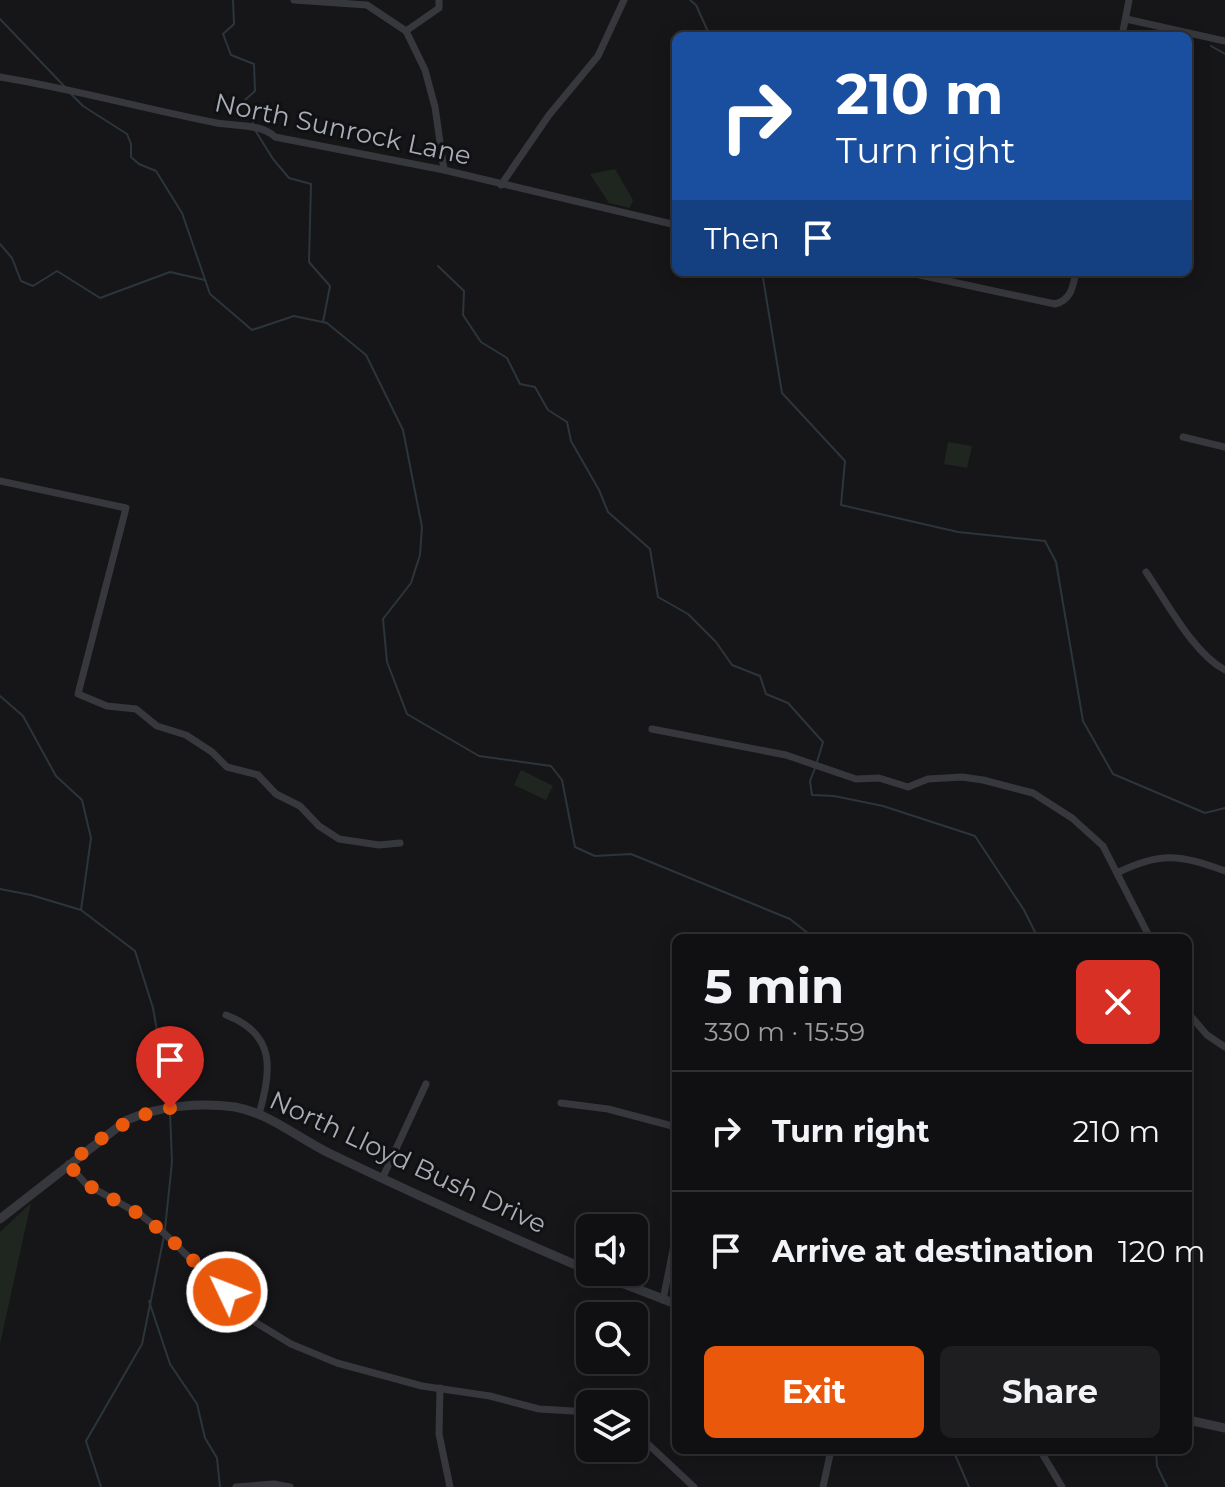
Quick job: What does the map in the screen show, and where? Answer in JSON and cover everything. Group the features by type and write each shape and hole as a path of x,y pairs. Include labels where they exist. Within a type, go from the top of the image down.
{"street":[{"path":"294,0 367,5 406,31 425,70 435,107 444,170"},
{"path":"406,31 439,8 439,0"},
{"path":"501,185 549,115 598,56 624,0"},
{"path":"1123,32 1129,0"},
{"path":"1126,19 1184,32"},
{"path":"1192,34 1225,41"},
{"name":"North Sunrock Lane","path":"0,77 191,118 260,128 275,137 444,170 672,224"},
{"path":"924,276 1045,303 1064,302 1072,292 1075,276"},
{"path":"1183,437 1225,447"},
{"path":"0,481 126,508 78,694 107,706 136,709 157,726 186,735 212,752 227,767 258,775 276,794 300,806 319,826 339,839 379,845 400,843"},
{"path":"1146,572 1194,642 1225,670"},
{"path":"652,729 786,755 856,779 879,778 908,787 928,779 962,777 1033,793 1072,818 1103,846 1148,934"},
{"path":"1117,873 1144,859 1167,857 1193,860 1225,871"},
{"path":"226,1015 247,1026 266,1050 268,1076 259,1114"},
{"path":"1192,1018 1207,1035 1225,1047"},
{"path":"382,1179 426,1084"},
{"path":"561,1103 608,1109 672,1126"},
{"name":"North Lloyd Bush Drive","path":"0,1219 127,1120 152,1111 213,1105 259,1114 323,1151 382,1179 476,1223 576,1264"},
{"path":"68,1164 86,1184 141,1215 165,1234 255,1322 291,1344 337,1363 440,1388 490,1396 539,1409 576,1411"},
{"path":"663,1300 672,1255"},
{"name":"North Lloyd Bush Drive","path":"629,1286 672,1303"},
{"path":"440,1388 439,1434 450,1487"},
{"path":"1192,1421 1225,1428"},
{"path":"648,1444 694,1487"},
{"path":"823,1487 830,1454"},
{"path":"1042,1454 1062,1487"},
{"path":"236,1487 262,1484 290,1487"}],"shaded area":[{"path":"615,169 633,200 630,208 609,203 590,174"},
{"path":"948,442 972,446 967,468 944,464"},
{"path":"521,770 553,786 546,800 514,785"},
{"path":"31,1203 0,1344 0,1232"}],"waterway":[{"path":"233,0 234,24 223,34 231,55 254,64 255,91 245,100 253,123"},
{"path":"690,0 696,5 708,32"},
{"path":"0,19 66,88"},
{"path":"1211,46 1225,54"},
{"path":"70,93 83,106 127,134 131,157 156,171 182,213 210,294 252,330 294,316 327,323 366,355 403,430 422,527 420,555 411,583 383,619 387,662 407,714 479,756 551,766 562,780 575,847 595,856 631,854 790,919 809,934"},
{"path":"255,130 289,178 311,184 309,262 330,286 323,322"},
{"path":"0,244 12,258 21,281 33,286 57,271 100,298 170,272 205,280"},
{"path":"438,266 464,291 463,315 481,342 507,358 520,384 535,387 548,410 567,422 571,441 608,512 650,549 658,597 688,614 716,642 732,665 760,676 766,694 788,703 823,742 817,762"},
{"path":"763,276 782,393 845,461 841,505 958,532 1045,541 1056,562 1083,721 1113,774 1205,813 1225,808"},
{"path":"0,696 23,716 56,776 82,800 91,838 81,910"},
{"path":"815,768 810,781 812,795 883,806 975,836 1024,910 1036,934"},
{"path":"0,889 81,910 135,951 153,1008 170,1106"},
{"path":"165,1229 172,1162 170,1112"},
{"path":"101,1487 86,1441 142,1344 164,1236"},
{"path":"149,1301 170,1364 197,1404 205,1438 217,1458 220,1487"},
{"path":"955,1454 969,1487"},
{"path":"1156,1454 1157,1466 1167,1487"}],"route":[{"path":"170,1108 127,1120 68,1164 86,1184 141,1215 165,1234 227,1292"}]}
